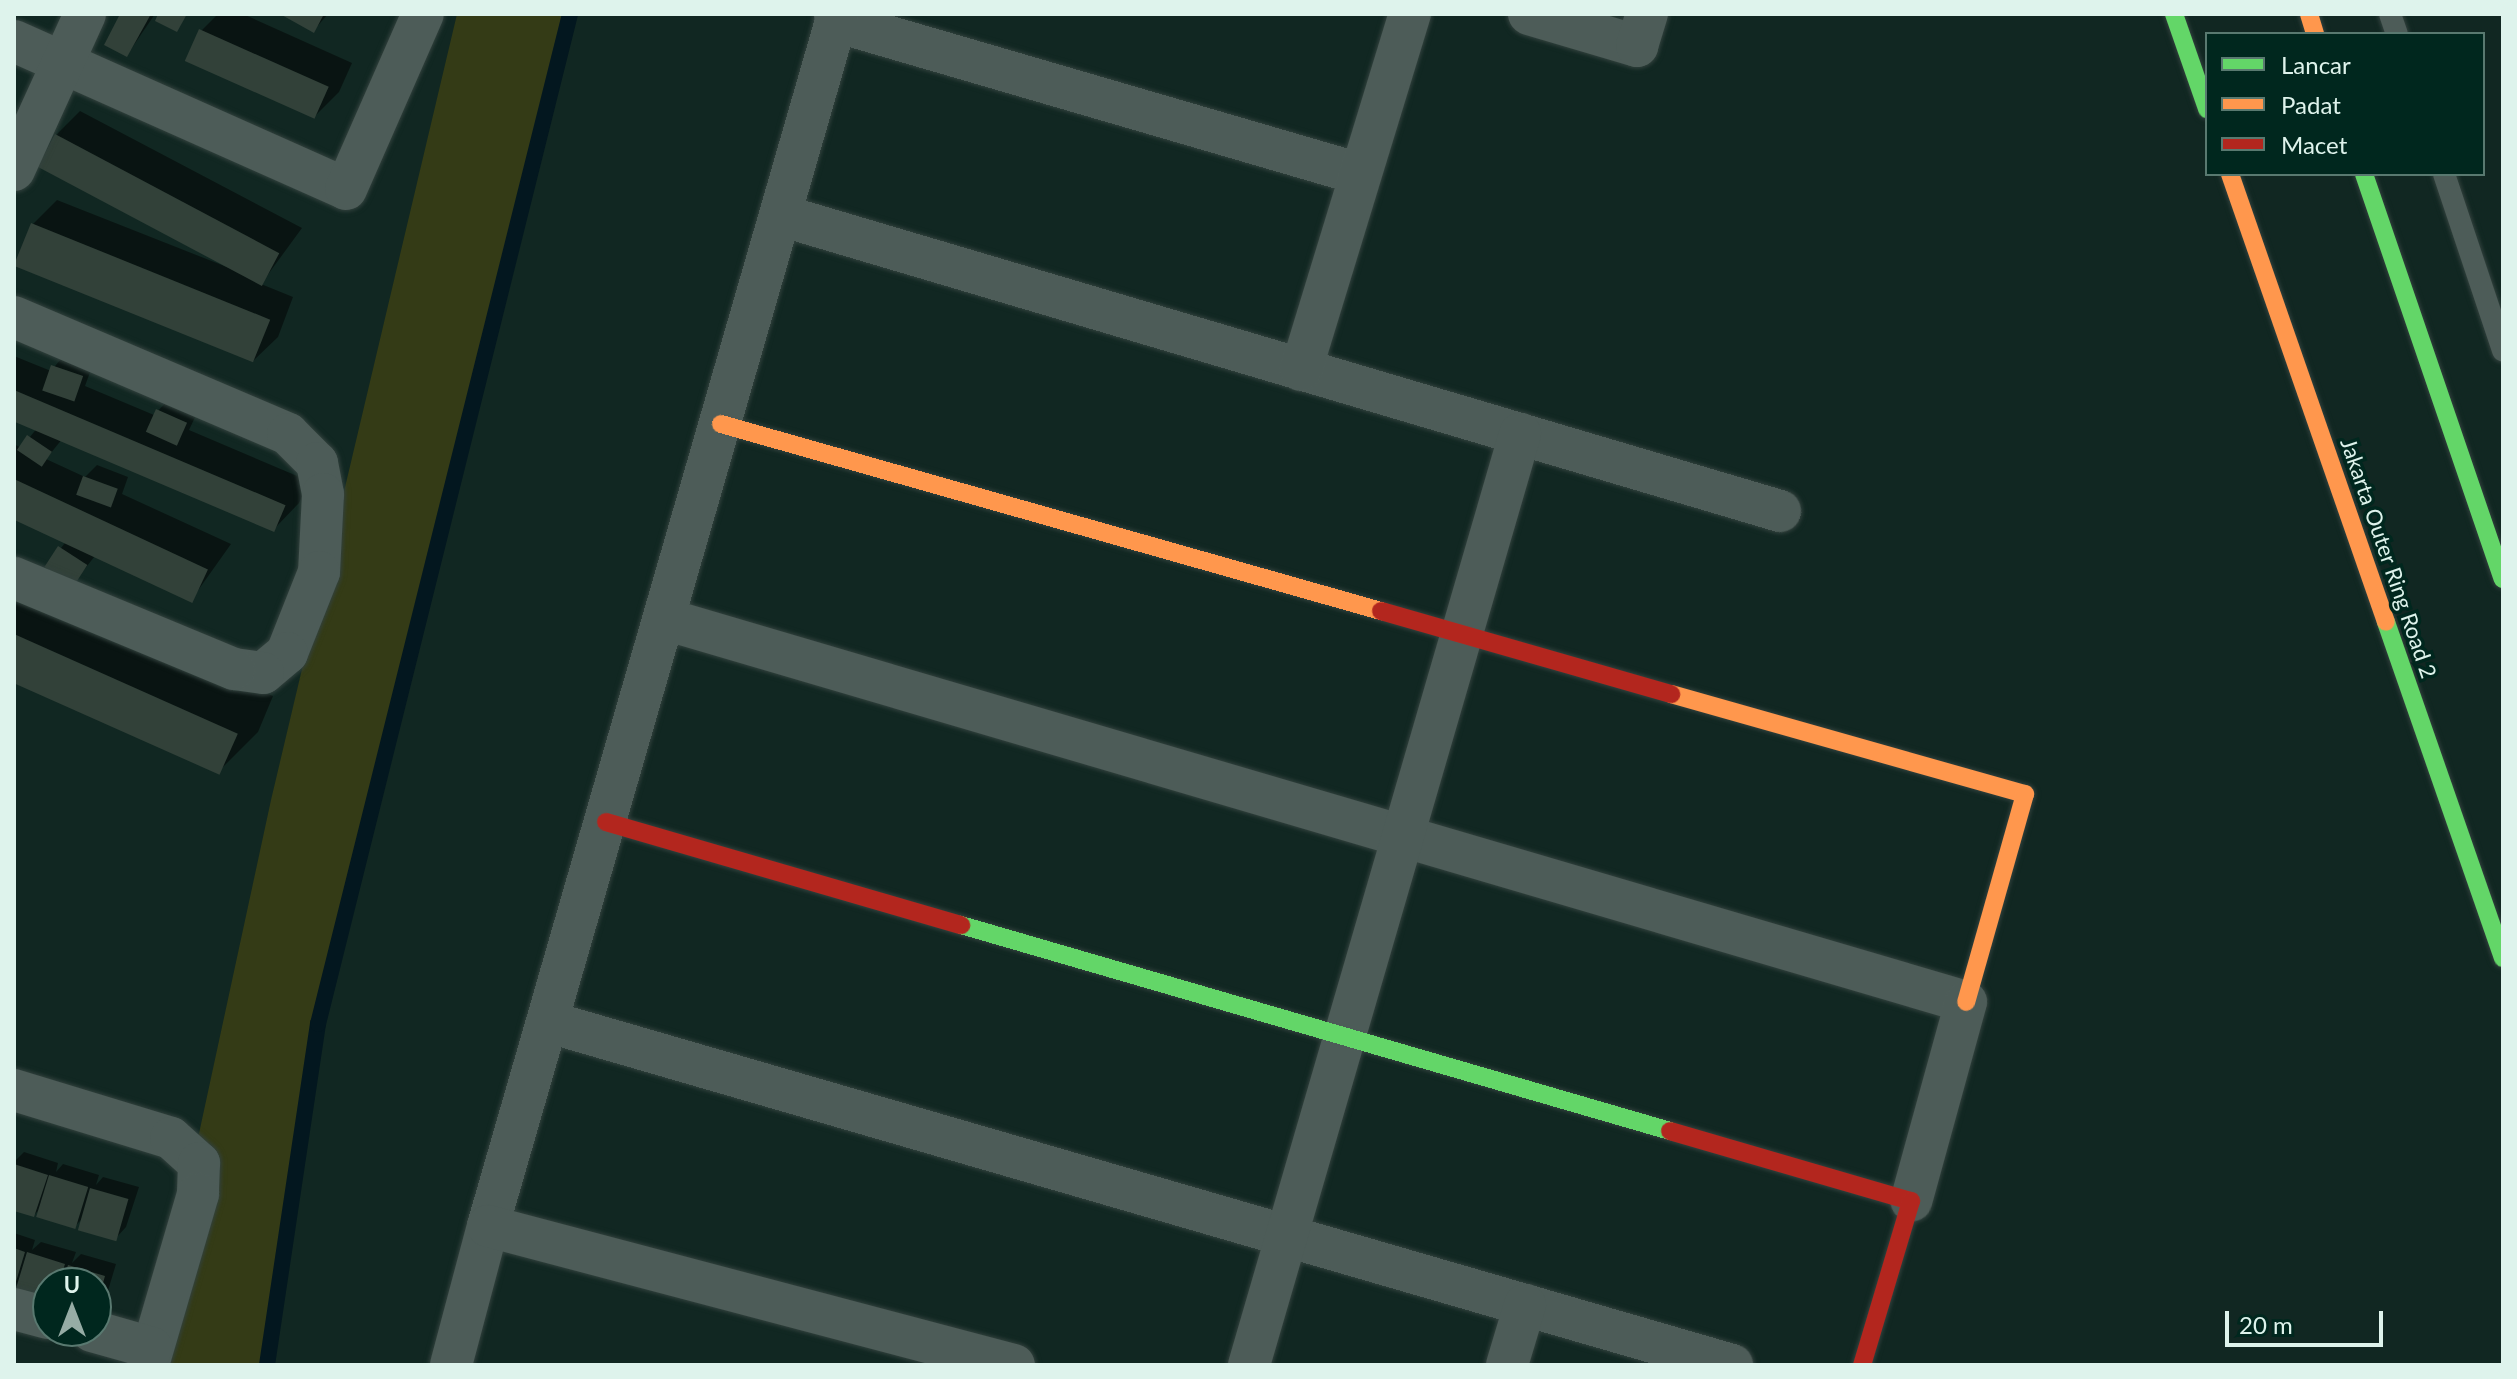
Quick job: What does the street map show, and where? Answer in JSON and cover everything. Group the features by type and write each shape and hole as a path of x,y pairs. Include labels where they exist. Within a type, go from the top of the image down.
{"main road":[{"path":"2174,14 2205,103"},
{"name":"Jakarta Outer Ring Road 2","path":"2231,176 2503,958"},
{"path":"2365,176 2503,579"},
{"path":"721,424 2025,794 1966,1002"},
{"path":"606,822 1911,1201 1862,1365"}],"street":[{"path":"14,170 85,14"},
{"path":"14,41 346,189 423,14"},
{"path":"1301,370 1410,14"},
{"path":"1529,14 1637,46 1647,14"},
{"path":"451,1365 488,1226 836,18 1360,174"},
{"path":"780,215 1780,511"},
{"path":"14,317 288,434 317,463 323,494 319,572 287,653 263,673 234,669 14,578"},
{"path":"1249,1365 1520,434"},
{"path":"665,619 1966,1002 1911,1201"},
{"path":"549,1022 1732,1365"},
{"path":"14,1090 171,1138 194,1153 198,1194 150,1356 112,1340"},
{"path":"488,1226 1014,1365"},
{"path":"1507,1365 1525,1305"}],"lane":[{"path":"2445,176 2503,350"}],"green space":[{"path":"457,14 570,14 318,1024 267,1365 149,1365 271,800"}],"building":[{"path":"120,14 151,14 127,57 104,45"},
{"path":"158,14 187,14 177,32 155,21"},
{"path":"280,14 324,14 314,33"},
{"path":"199,29 329,87 314,119 185,61"},
{"path":"55,134 279,253 262,286 38,167"},
{"path":"31,223 270,320 253,362 14,266"},
{"path":"51,365 83,376 74,402 42,391"},
{"path":"14,390 286,505 274,532 14,422"},
{"path":"156,409 187,423 177,446 146,432"},
{"path":"27,435 52,452 42,467 17,450"},
{"path":"83,476 118,489 111,507 76,495"},
{"path":"14,479 208,569 192,603 14,520"},
{"path":"58,546 87,565 74,586 44,567"},
{"path":"14,634 238,734 220,775 14,683"},
{"path":"14,1164 48,1175 34,1217 14,1211"},
{"path":"49,1175 88,1187 75,1229 36,1217"},
{"path":"90,1188 128,1199 116,1241 78,1230"},
{"path":"14,1248 25,1252 15,1285 14,1285"},
{"path":"27,1252 65,1264 64,1267 32,1267 32,1300 14,1295"}],"waterway":[{"path":"267,1365 318,1024 570,14"}],"traffic: fast":[{"path":"2174,14 2205,103"},
{"path":"2365,176 2503,579"},
{"path":"2386,622 2503,958"},
{"path":"961,925 1670,1131"}],"traffic: slow":[{"path":"2309,14 2314,32"},
{"path":"2231,176 2386,622"},
{"path":"721,424 1381,611"},
{"path":"1671,694 2025,794 1966,1002"}],"traffic: jam":[{"path":"1381,611 1671,694"},
{"path":"606,822 961,925"},
{"path":"1670,1131 1911,1201 1862,1365"}]}
